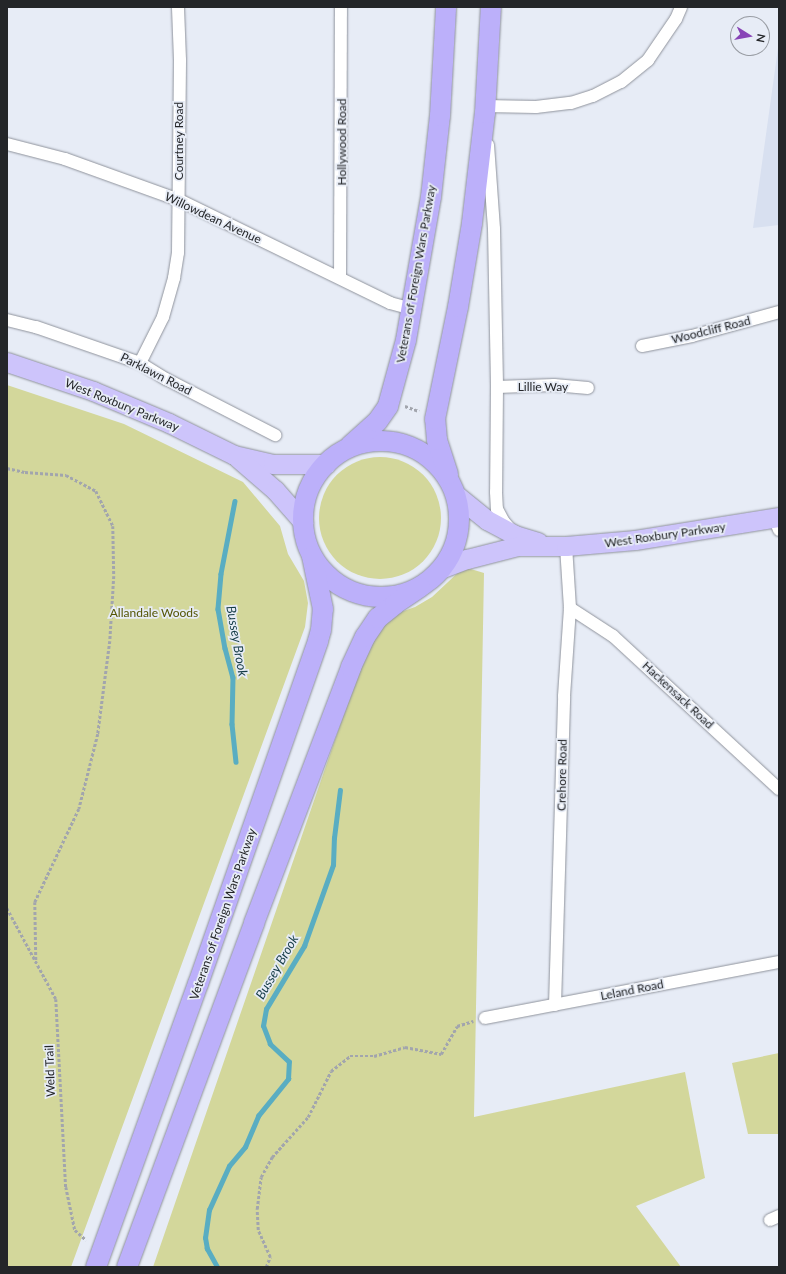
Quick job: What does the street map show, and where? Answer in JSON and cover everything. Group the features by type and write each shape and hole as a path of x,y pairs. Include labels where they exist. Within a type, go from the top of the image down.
{"highway":[{"name":"Veterans of Foreign Wars Parkway","path":"346,449 377,422 388,406 397,377 423,251 435,167 444,57 446,7"},
{"path":"127,1267 270,878 351,667 365,637 378,618 443,568 452,553 458,537 460,520 453,489 437,440 435,419 469,249 480,167 491,7"},
{"path":"420,587 404,594 377,598 359,594 343,588 332,580 322,571 312,556 305,538 303,522 304,507 308,492 315,478 326,464 346,449 365,442 378,441 405,444 423,452 434,461 453,489"},
{"name":"Veterans of Foreign Wars Parkway","path":"96,1267 228,901 318,641 321,630 323,609 312,556"}],"main road":[{"name":"West Roxbury Parkway","path":"7,362 93,391 169,423 234,455 273,464 326,464"},
{"name":"West Roxbury Parkway","path":"234,455 275,490 303,522"},
{"name":"West Roxbury Parkway","path":"453,489 487,520 515,535 558,546"},
{"name":"West Roxbury Parkway","path":"443,568 502,549 518,546 558,546 635,540 777,522"}],"street":[{"name":"Courtney Road","path":"140,363 163,318 174,278 178,253 178,7"},
{"name":"Hollywood Road","path":"340,277 341,7"},
{"path":"515,535 504,522 497,508 497,388 494,229 485,106 560,106 582,100 614,85 648,60 676,19 681,7"},
{"name":"Willowdean Avenue","path":"7,144 65,159 179,200 340,277 390,303 412,309"},
{"name":"Woodcliff Road","path":"642,346 692,336 779,312"},
{"name":"Parklawn Road","path":"7,320 36,327 140,363 276,435"},
{"name":"Lillie Way","path":"497,388 554,385 588,388"},
{"name":"Crehore Road","path":"555,1005 564,696 570,608 558,546"},
{"name":"Hackensack Road","path":"570,608 613,636 779,790"},
{"name":"Leland Road","path":"485,1018 779,962"}],"path":[{"path":"400,405 426,413"},
{"path":"7,468 25,472 66,475 96,490 112,526 114,576 111,627 98,734 79,809 35,902 36,961"},
{"name":"Weld Trail","path":"7,908 56,999 66,1187 75,1230 86,1240"},
{"path":"266,1267 270,1256 258,1230 257,1209 261,1177 272,1157 308,1117 331,1071 350,1056 374,1056 405,1047 441,1054 457,1026 485,1018"}],"shaded area":[{"path":"779,41 779,225 753,228"}],"green space":[{"name":"Allandale Woods","path":"7,385 124,424 243,482 280,526 288,554 304,581 308,603 305,627 71,1267 7,1267"},
{"path":"380,457 392,458 403,462 414,467 423,475 431,484 436,495 440,506 440,530 436,541 431,552 423,561 414,569 403,574 392,578 380,579 368,578 357,574 346,569 337,561 329,552 324,541 320,530 319,518 320,506 324,495 329,484 337,475 346,467 357,462 368,458"},
{"path":"464,567 484,573 474,1117 685,1072 705,1178 636,1206 681,1267 153,1267 372,636 398,613 415,607 432,597"},
{"path":"779,1053 779,1134 748,1134 732,1063"}],"waterway":[{"name":"Bussey Brook","path":"235,501 221,574 218,609 225,648 233,677 232,724 236,762"},
{"name":"Bussey Brook","path":"217,1267 207,1249 205,1238 209,1210 229,1166 245,1147 258,1116 288,1079 289,1062 270,1044 263,1026 266,1009 304,946 333,865 334,838 340,790"}]}
